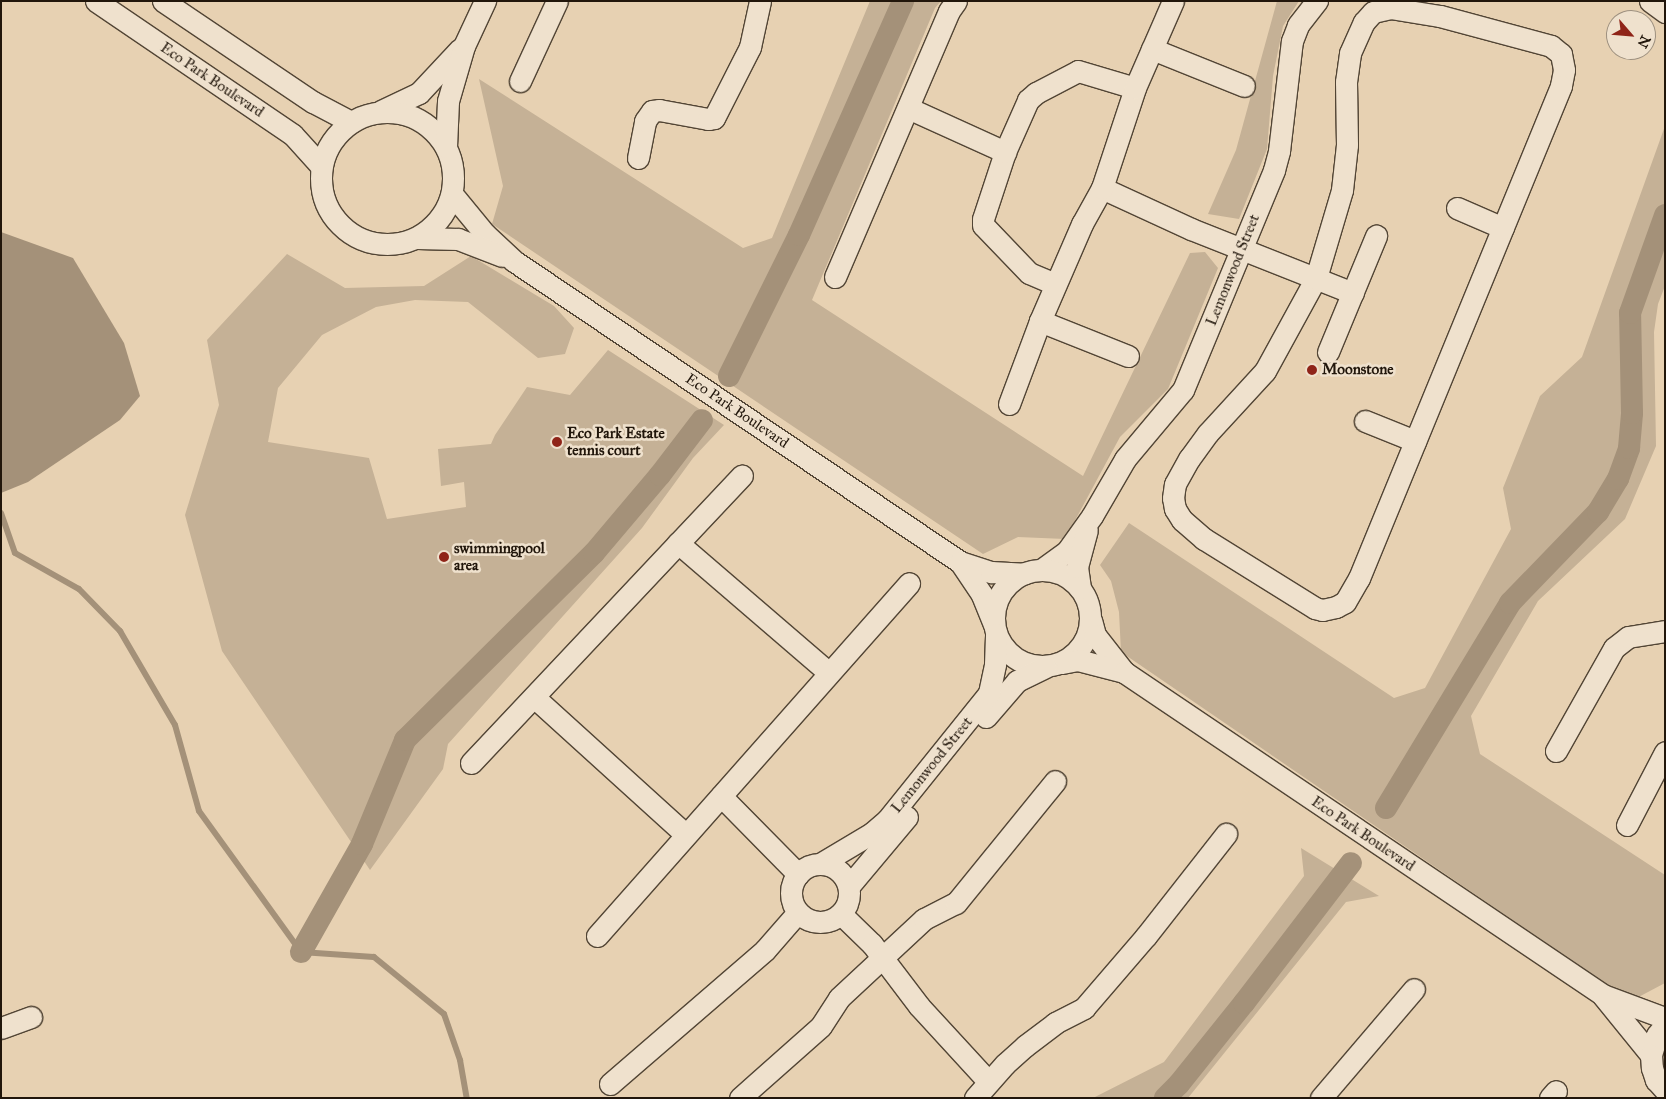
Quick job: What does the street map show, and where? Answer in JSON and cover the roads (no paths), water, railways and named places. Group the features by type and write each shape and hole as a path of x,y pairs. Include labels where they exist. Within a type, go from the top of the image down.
{"street":[{"name":"Eco Park Boulevard","path":"96,1 292,135 321,166"},
{"path":"163,1 313,102 351,122"},
{"path":"446,148 446,114 464,46 485,1"},
{"path":"520,81 557,1"},
{"path":"638,158 646,121 652,111 659,110 708,119 714,118 750,47 760,1"},
{"path":"835,277 956,1"},
{"path":"1009,404 1055,284 1102,188 1135,88 1173,1"},
{"name":"Lemonwood Street","path":"1032,572 1067,550 1092,516 1125,459 1183,390 1242,250 1279,151 1292,41 1298,25 1317,1"},
{"path":"1650,1 1665,12"},
{"path":"1380,9 1403,9 1440,16 1532,39 1551,46 1561,54 1564,70 1561,86 1415,441 1351,593 1345,602 1329,610 1315,608 1204,539 1182,520 1175,509 1173,498 1174,484 1189,459 1208,433 1265,370 1316,278 1342,190 1347,145 1346,82 1350,53 1364,22 1380,9"},
{"path":"380,112 400,112 419,119 435,132 446,148 453,170 452,194 445,212 433,227 418,238 397,245 376,245 356,238 339,225 327,208 321,187 321,166 327,149 337,134 351,122 380,112 419,93 464,46"},
{"path":"1152,49 1244,86"},
{"path":"1055,284 1029,273 983,225 983,219 1005,152 1028,100 1036,93 1078,71 1135,88"},
{"path":"908,108 1005,152"},
{"path":"1102,188 1191,229 1352,293"},
{"name":"Eco Park Boulevard","path":"452,194 485,234 514,261 960,562 991,572 1032,572"},
{"path":"1457,208 1503,228"},
{"path":"1328,352 1376,236"},
{"name":"Eco Park Boulevard","path":"418,238 458,240 514,261"},
{"path":"1040,321 1128,356"},
{"path":"1365,421 1415,441"},
{"path":"471,763 742,475"},
{"name":"Lemonwood Street","path":"1080,588 1078,567 1092,516"},
{"path":"678,543 829,673"},
{"name":"Eco Park Boulevard","path":"960,562 982,595 995,630"},
{"path":"1032,572 1055,572 1069,578 1080,588 1088,603 1091,620 1087,637 1077,652 1054,665 1030,666 1016,659 1004,648 995,630 995,610 1000,595 1010,582 1032,572"},
{"path":"597,936 909,583"},
{"name":"Eco Park Boulevard","path":"1091,620 1095,635 1124,672 1603,995 1665,1018"},
{"name":"Lemonwood Street","path":"798,874 810,866 820,864 872,834 887,820 989,693 995,664 995,630"},
{"path":"1556,750 1614,648 1628,637 1665,631"},
{"name":"Eco Park Boulevard","path":"1054,665 1078,660 1124,672"},
{"name":"Lemonwood Street","path":"840,914 848,901 849,886 1017,681 1054,665"},
{"path":"534,696 686,835"},
{"path":"1627,825 1665,752"},
{"path":"740,1098 820,1026 839,998 929,914 949,907 961,898 1055,781"},
{"path":"721,796 798,874 793,883 791,893 798,912 806,919 815,922 832,920 840,914 872,944 919,1006 989,1082"},
{"path":"974,1098 1005,1064 1044,1031 1084,1008 1146,936 1226,834"},
{"path":"820,864 830,865 839,870 849,886"},
{"path":"610,1084 764,950 798,912"},
{"path":"1321,1098 1414,989"},
{"name":"Eco Park Boulevard","path":"1603,995 1651,1055"},
{"path":"1,1028 31,1017"},
{"path":"1658,1089 1652,1068 1651,1055 1656,1035 1665,1025"}],"waterway":[{"path":"729,376 799,235 903,1"},
{"path":"1386,808 1510,603 1598,512 1618,479 1629,448 1632,413 1630,313 1665,215"},
{"path":"301,952 362,844 405,740 594,553 660,475 702,420"},
{"path":"1,513 15,553 79,589 120,631 175,725 199,811 301,952 374,957 444,1014 460,1060 467,1098"},
{"path":"1165,1098 1179,1084 1244,1003 1351,863"}],"place":[{"name":"Moonstone","path":"1312,370"},
{"name":"Eco Park Estate tennis court","path":"557,442"},
{"name":"swimmingpool area","path":"444,557"}]}
